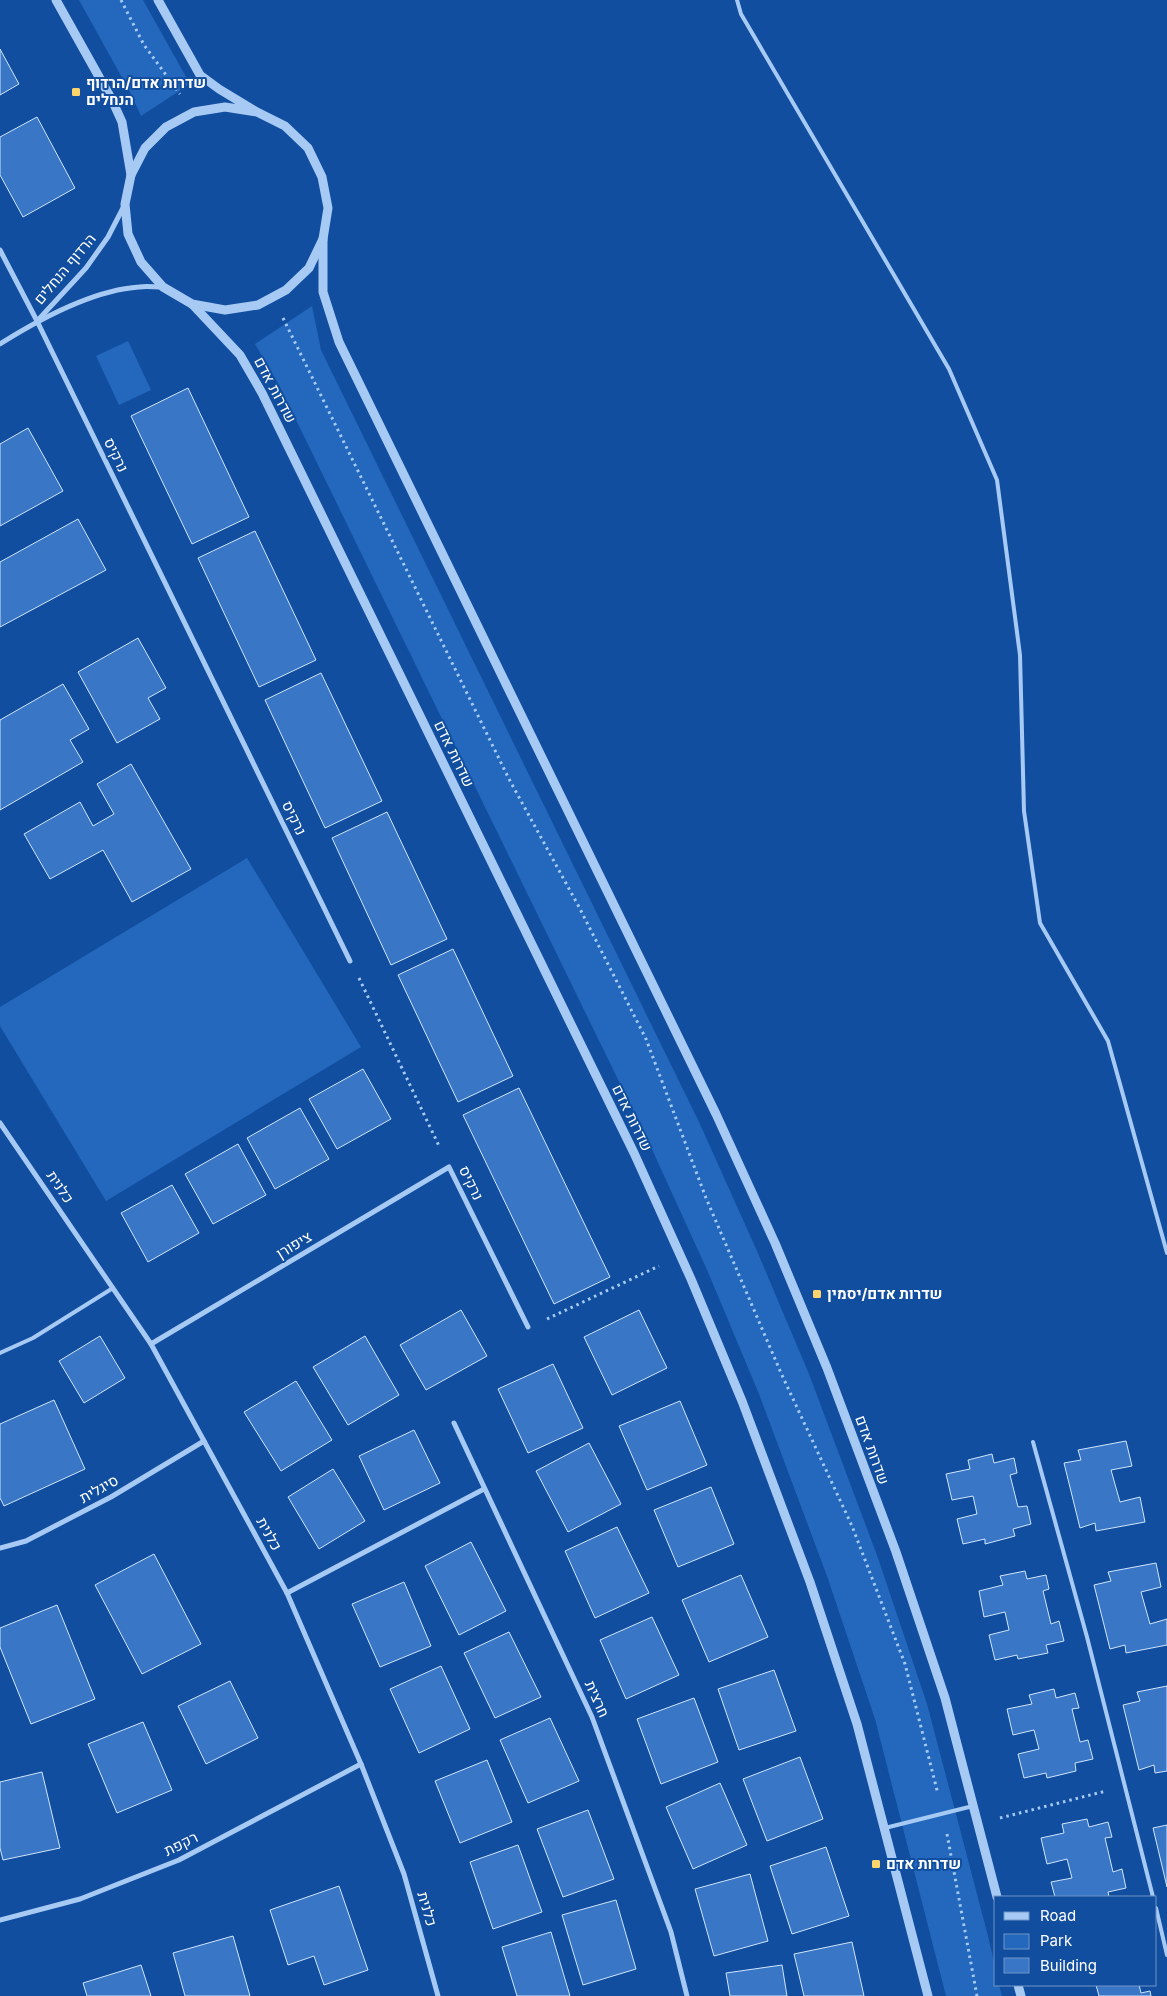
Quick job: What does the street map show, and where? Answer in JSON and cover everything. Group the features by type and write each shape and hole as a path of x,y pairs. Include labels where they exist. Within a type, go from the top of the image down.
{"street":[{"name":"שדרות אדם","path":"56,0 112,100 122,122 130,175 125,204 128,234 141,262 163,287 192,304 240,355 262,393 634,1152 680,1256 742,1401 810,1582 857,1724 928,1996"},
{"name":"שדרות אדם","path":"158,0 200,74 219,89 256,112 285,126 308,148 322,176 328,208 323,240 323,292 339,342 716,1114 827,1368 896,1552 942,1689 997,1896"},
{"name":"שדרות אדם","path":"130,175 145,148 166,126 194,112 225,107 256,112"},
{"name":"הרדוף הנחלים","path":"37,321 86,268 108,237 125,204"},
{"name":"שדרות אדם","path":"192,304 225,310 258,305 286,290 309,268 323,240"},
{"name":"נרקיס","path":"0,250 37,321 350,961"},
{"name":"הרדוף הנחלים","path":"0,344 37,321 98,296 138,287 163,287"},
{"name":"כלנית","path":"0,1123 151,1344 287,1593 361,1764 404,1874 438,1996"},
{"name":"נרקיס","path":"449,1167 528,1327"},
{"name":"ציפורן","path":"151,1344 449,1167"},
{"name":"חרצית","path":"454,1423 592,1717 671,1932 687,1996"},
{"name":"סיגלית","path":"0,1548 26,1541 111,1497 204,1441"},
{"path":"287,1593 484,1489"},
{"name":"רקפת","path":"0,1920 80,1899 178,1860 361,1764"}],"lane":[{"path":"737,0 741,14 949,369 997,480 1020,654 1024,810 1040,923 1108,1041 1167,1253"},
{"path":"0,1353 33,1338 113,1288"},
{"path":"1033,1442 1126,1786 1153,1896"},
{"path":"885,1828 973,1805"},
{"path":"1157,1912 1167,1955"}],"path":[{"path":"122,0 144,45 194,112"},
{"path":"273,297 509,779 579,907 646,1039 706,1198 781,1374 852,1526 905,1664 943,1813 977,1996"},
{"name":"נרקיס","path":"350,961 449,1167"},
{"path":"528,1327 680,1256"},
{"path":"978,1824 1126,1786"}],"green space":[{"path":"79,0 143,0 190,84 141,116 130,92"},
{"path":"312,306 321,350 699,1122 757,1251 809,1374 878,1558 927,1704 987,1932 994,1962 994,1986 999,1986 1002,1996 946,1996 875,1719 827,1576 759,1394 708,1272 650,1145 279,385 255,344"},
{"path":"128,341 151,390 119,405 96,356"},
{"path":"247,858 361,1047 106,1201 0,1026 0,1007"}],"building":[{"path":"0,49 19,84 0,95"},
{"path":"37,117 75,188 23,217 0,175 0,137"},
{"path":"188,388 249,517 192,544 131,416"},
{"path":"28,428 63,491 0,526 0,444"},
{"path":"78,519 106,570 0,627 0,562"},
{"path":"255,531 316,660 259,687 198,558"},
{"path":"138,638 166,688 148,698 160,719 117,743 78,672"},
{"path":"321,673 382,801 325,828 265,700"},
{"path":"63,684 89,729 70,740 83,762 0,810 0,720"},
{"path":"131,764 191,869 132,902 103,850 50,879 24,834 80,802 93,826 114,814 97,784"},
{"path":"387,812 447,939 391,965 332,838"},
{"path":"453,949 513,1076 458,1102 398,975"},
{"path":"363,1069 391,1119 337,1149 309,1099"},
{"path":"519,1088 610,1277 554,1304 463,1115"},
{"path":"300,1108 329,1159 275,1189 247,1138"},
{"path":"238,1144 266,1195 213,1224 185,1174"},
{"path":"172,1185 199,1233 148,1262 121,1213"},
{"path":"461,1310 487,1356 426,1390 400,1345"},
{"path":"639,1310 667,1368 612,1395 584,1337"},
{"path":"100,1336 125,1378 84,1403 59,1361"},
{"path":"365,1336 399,1395 348,1425 313,1367"},
{"path":"553,1364 583,1428 528,1453 498,1389"},
{"path":"296,1381 332,1440 281,1471 244,1412"},
{"path":"54,1400 85,1469 4,1506 0,1498 0,1424"},
{"path":"680,1401 707,1465 647,1490 619,1426"},
{"path":"414,1430 440,1483 384,1510 359,1456"},
{"path":"1126,1441 1132,1466 1111,1470 1120,1502 1140,1497 1145,1522 1096,1531 1095,1523 1080,1528 1064,1463 1081,1460 1078,1450"},
{"path":"589,1443 621,1504 568,1532 536,1471"},
{"path":"992,1454 994,1463 1014,1458 1017,1473 1010,1475 1018,1507 1027,1506 1031,1524 1013,1529 1015,1536 985,1544 985,1539 963,1544 957,1519 977,1514 973,1496 952,1500 946,1474 970,1469 968,1460"},
{"path":"333,1469 365,1521 319,1549 288,1497"},
{"path":"711,1487 734,1544 678,1567 654,1510"},
{"path":"617,1527 649,1593 595,1618 565,1551"},
{"path":"471,1542 506,1611 459,1635 425,1566"},
{"path":"154,1554 201,1644 142,1674 95,1585"},
{"path":"1156,1563 1161,1587 1141,1592 1150,1624 1167,1619 1167,1645 1126,1653 1125,1645 1110,1649 1094,1585 1111,1581 1108,1572"},
{"path":"1025,1571 1027,1579 1046,1575 1049,1589 1043,1591 1051,1624 1059,1621 1064,1641 1046,1645 1048,1653 1018,1659 1017,1655 995,1660 989,1635 1009,1630 1005,1612 984,1617 979,1591 1003,1585 1000,1576"},
{"path":"741,1575 768,1637 709,1662 682,1600"},
{"path":"404,1582 431,1646 380,1667 352,1604"},
{"path":"57,1605 95,1699 31,1724 0,1647 0,1628"},
{"path":"652,1617 679,1675 626,1699 600,1640"},
{"path":"509,1632 541,1697 495,1718 464,1653"},
{"path":"441,1666 470,1729 419,1753 390,1689"},
{"path":"774,1670 796,1731 739,1750 718,1689"},
{"path":"230,1681 258,1738 206,1764 178,1706"},
{"path":"1167,1686 1167,1771 1155,1773 1154,1765 1139,1770 1123,1705 1140,1701 1137,1692"},
{"path":"1054,1689 1056,1698 1075,1693 1079,1708 1072,1709 1080,1742 1088,1740 1093,1759 1075,1763 1076,1771 1047,1778 1046,1773 1024,1778 1018,1754 1039,1749 1034,1730 1013,1735 1007,1709 1032,1704 1029,1695"},
{"path":"694,1698 718,1762 661,1784 637,1719"},
{"path":"550,1718 579,1781 528,1803 500,1740"},
{"path":"143,1722 172,1790 117,1813 88,1744"},
{"path":"800,1757 823,1819 767,1841 743,1779"},
{"path":"487,1760 512,1822 460,1843 435,1781"},
{"path":"42,1772 60,1848 3,1860 0,1848 0,1782"},
{"path":"720,1783 747,1845 693,1869 666,1807"},
{"path":"588,1810 614,1879 563,1897 537,1829"},
{"path":"1087,1819 1089,1827 1108,1822 1112,1837 1105,1838 1113,1872 1122,1869 1126,1888 1108,1892 1109,1896 1055,1896 1051,1882 1072,1878 1067,1859 1047,1864 1041,1838 1064,1833 1062,1824"},
{"path":"1167,1825 1167,1887 1153,1828"},
{"path":"518,1845 542,1912 493,1929 470,1862"},
{"path":"826,1847 849,1916 792,1934 770,1866"},
{"path":"750,1874 768,1941 714,1956 695,1889"},
{"path":"339,1886 368,1970 324,1985 314,1956 288,1965 270,1910"},
{"path":"616,1900 636,1969 583,1985 562,1915"},
{"path":"551,1932 570,1996 517,1996 502,1947"},
{"path":"233,1936 250,1996 185,1996 173,1953"},
{"path":"852,1942 864,1996 804,1996 794,1954"},
{"path":"141,1965 151,1996 87,1996 83,1983"},
{"path":"782,1965 787,1996 730,1996 726,1973"},
{"path":"1096,1986 1139,1986 1141,1993 1150,1991 1151,1996 1099,1996"}],"place":[{"name":"שדרות אדם/הרדוף הנחלים","path":"76,92"},
{"name":"שדרות אדם/יסמין","path":"817,1294"},
{"name":"שדרות אדם","path":"876,1864"}]}
